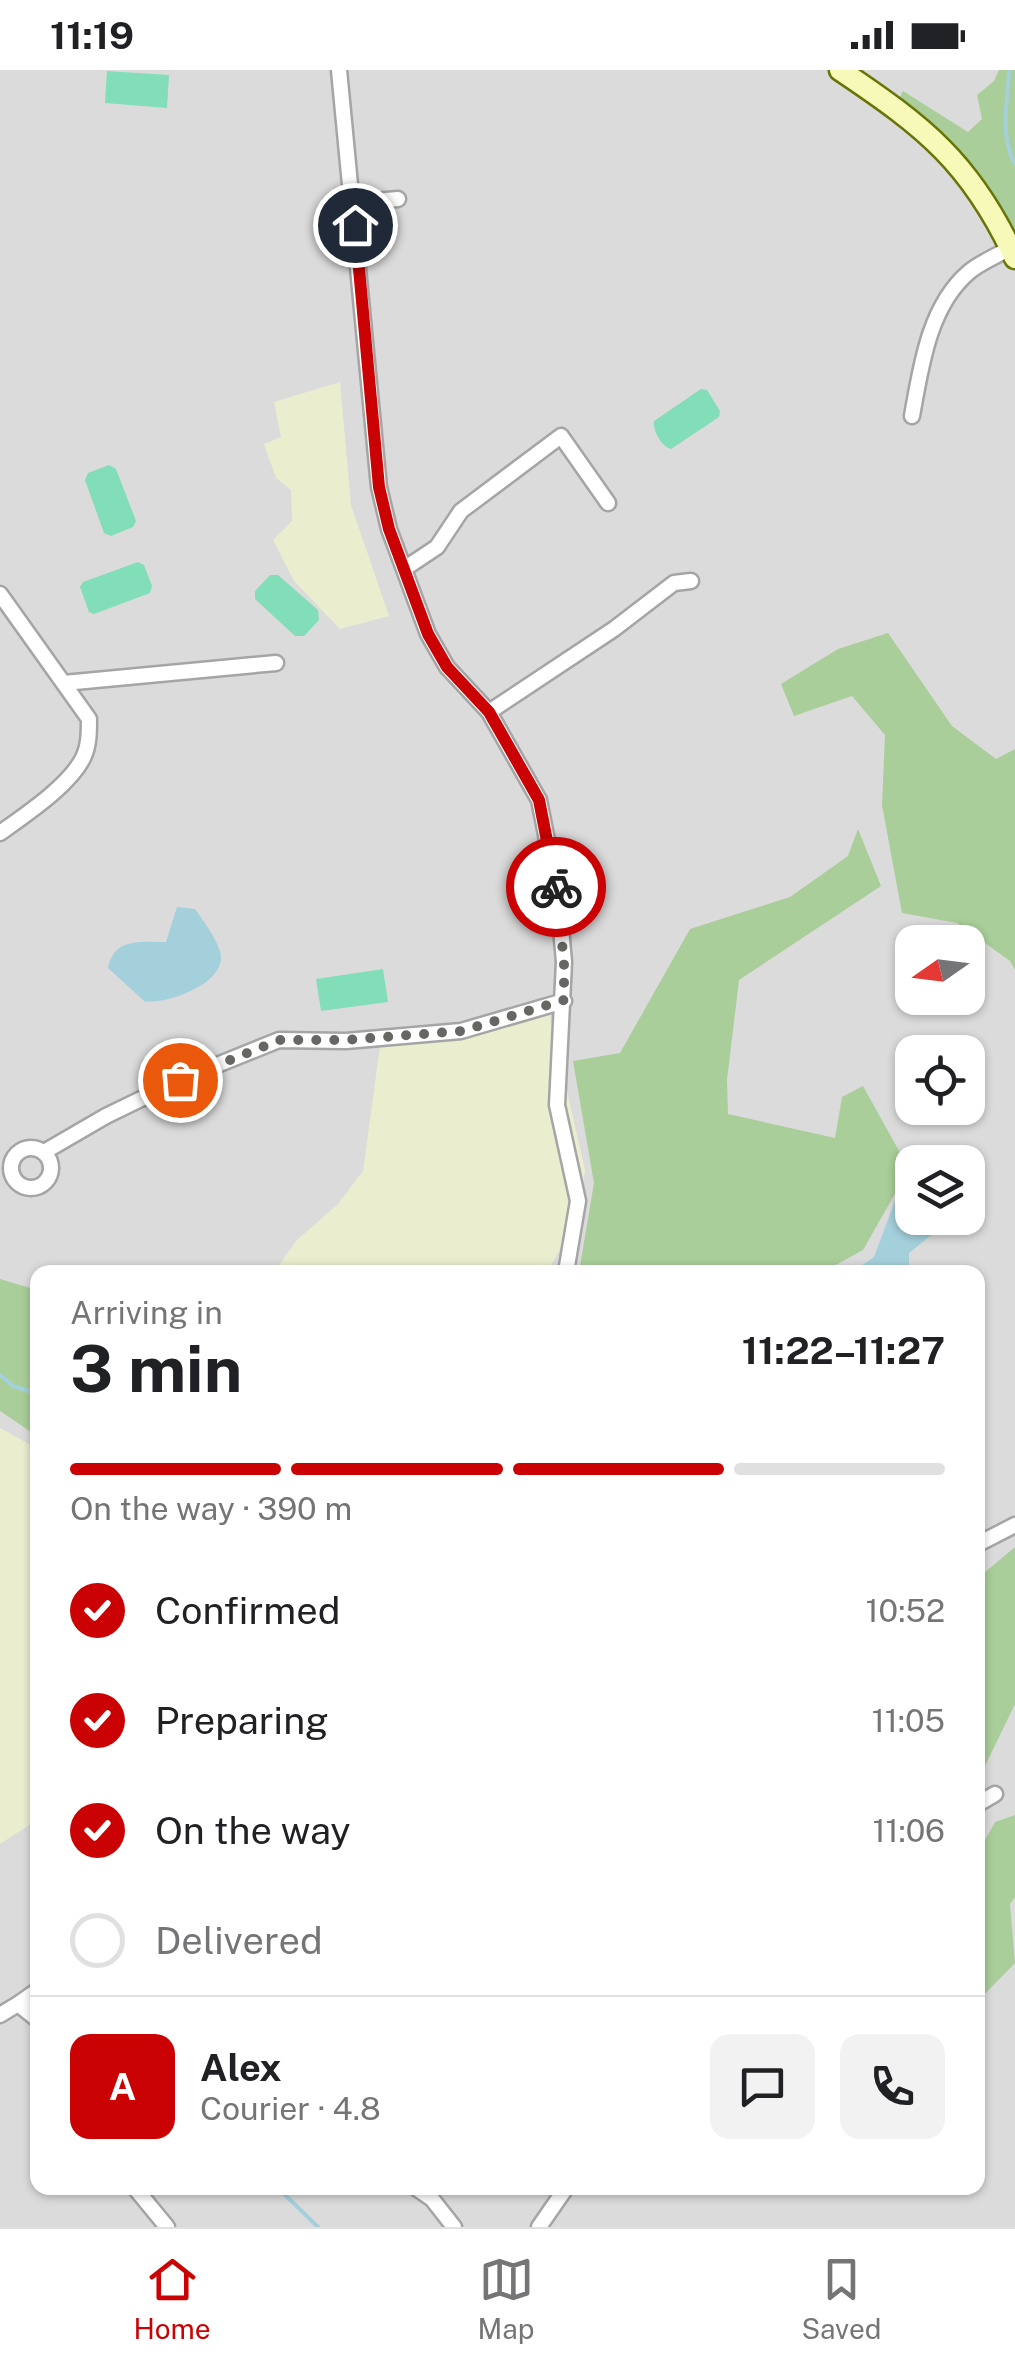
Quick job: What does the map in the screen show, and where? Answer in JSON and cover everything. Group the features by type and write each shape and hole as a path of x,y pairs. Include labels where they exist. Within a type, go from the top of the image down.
{"street":[{"path":"339,70 379,487 428,634 447,667 489,712 539,800 558,895 564,1000 557,1105 578,1201 567,1265"},
{"path":"842,70 913,119 962,165 1013,253 969,272 940,307 924,354 912,416"},
{"path":"353,204 398,198"},
{"path":"404,569 437,547 461,512 561,436 608,503"},
{"path":"489,712 674,583 691,581"},
{"path":"0,594 88,719 89,740 82,760 41,803 0,833"},
{"path":"64,683 276,663"},
{"path":"44,1152 165,1087 280,1040 346,1040 462,1031 564,1000"},
{"path":"985,1540 1015,1525"},
{"path":"985,1800 994,1794"},
{"path":"0,2015 30,1996"},
{"path":"18,2004 30,2014"},
{"path":"141,2195 166,2227"},
{"path":"426,2195 454,2227"},
{"path":"539,2227 561,2195"}],"shaded area":[{"path":"0,70 1015,70 1015,2227 0,2227"}],"green space":[{"path":"999,70 1015,70 1015,249 970,165 897,103 903,91 968,132 982,119 977,95 994,81"},
{"path":"107,71 169,75 167,108 105,103"},
{"path":"340,382 351,505 389,616 340,629 294,581 273,540 292,521 291,490 276,478 264,444 281,437 274,402"},
{"path":"701,389 707,390 720,411 719,417 671,449 667,447 658,438 654,421"},
{"path":"109,465 116,469 136,521 133,527 111,536 104,533 85,480 88,473"},
{"path":"138,562 144,565 152,586 150,593 94,614 89,612 80,587 83,582"},
{"path":"270,575 278,575 318,610 319,620 304,636 295,636 255,599 255,591"},
{"path":"888,633 952,726 996,759 1015,749 1015,970 1010,961 985,943 985,925 960,925 902,913 882,805 885,735 852,696 794,716 781,684 838,649"},
{"path":"858,829 881,886 739,980 727,1080 728,1114 835,1138 842,1097 863,1086 896,1145 895,1194 863,1250 836,1265 580,1265 594,1183 573,1061 620,1053 690,929 790,897 848,856"},
{"path":"383,969 388,1002 321,1011 316,979"},
{"path":"549,1012 585,1170 580,1215 551,1265 279,1265 296,1241 338,1204 363,1171 380,1046 471,1037"},
{"path":"0,1279 30,1288 30,1431 0,1411"},
{"path":"0,1428 30,1445 30,1825 0,1844"},
{"path":"1015,1547 1015,1704 985,1766 985,1572"},
{"path":"1015,1815 1015,1897 1010,1904 1015,1963 985,1994 985,1840 995,1822"}],"water":[{"path":"177,907 195,909 202,919 220,952 219,967 191,991 165,1000 144,1001 108,968 111,958 130,943 166,942"},
{"path":"895,1201 895,1235 932,1235 909,1253 909,1265 862,1265 874,1257"}],"waterway":[{"path":"1009,70 1006,130 1015,164"},
{"path":"0,1375 13,1386 30,1391"},
{"path":"285,2195 318,2227"}],"way so far":[{"path":"180,1080 280,1040 346,1040 462,1031 564,1000 556,887"}],"route":[{"path":"355,225 379,487 389,529 428,634 447,667 489,712 539,800 556,887"}]}
